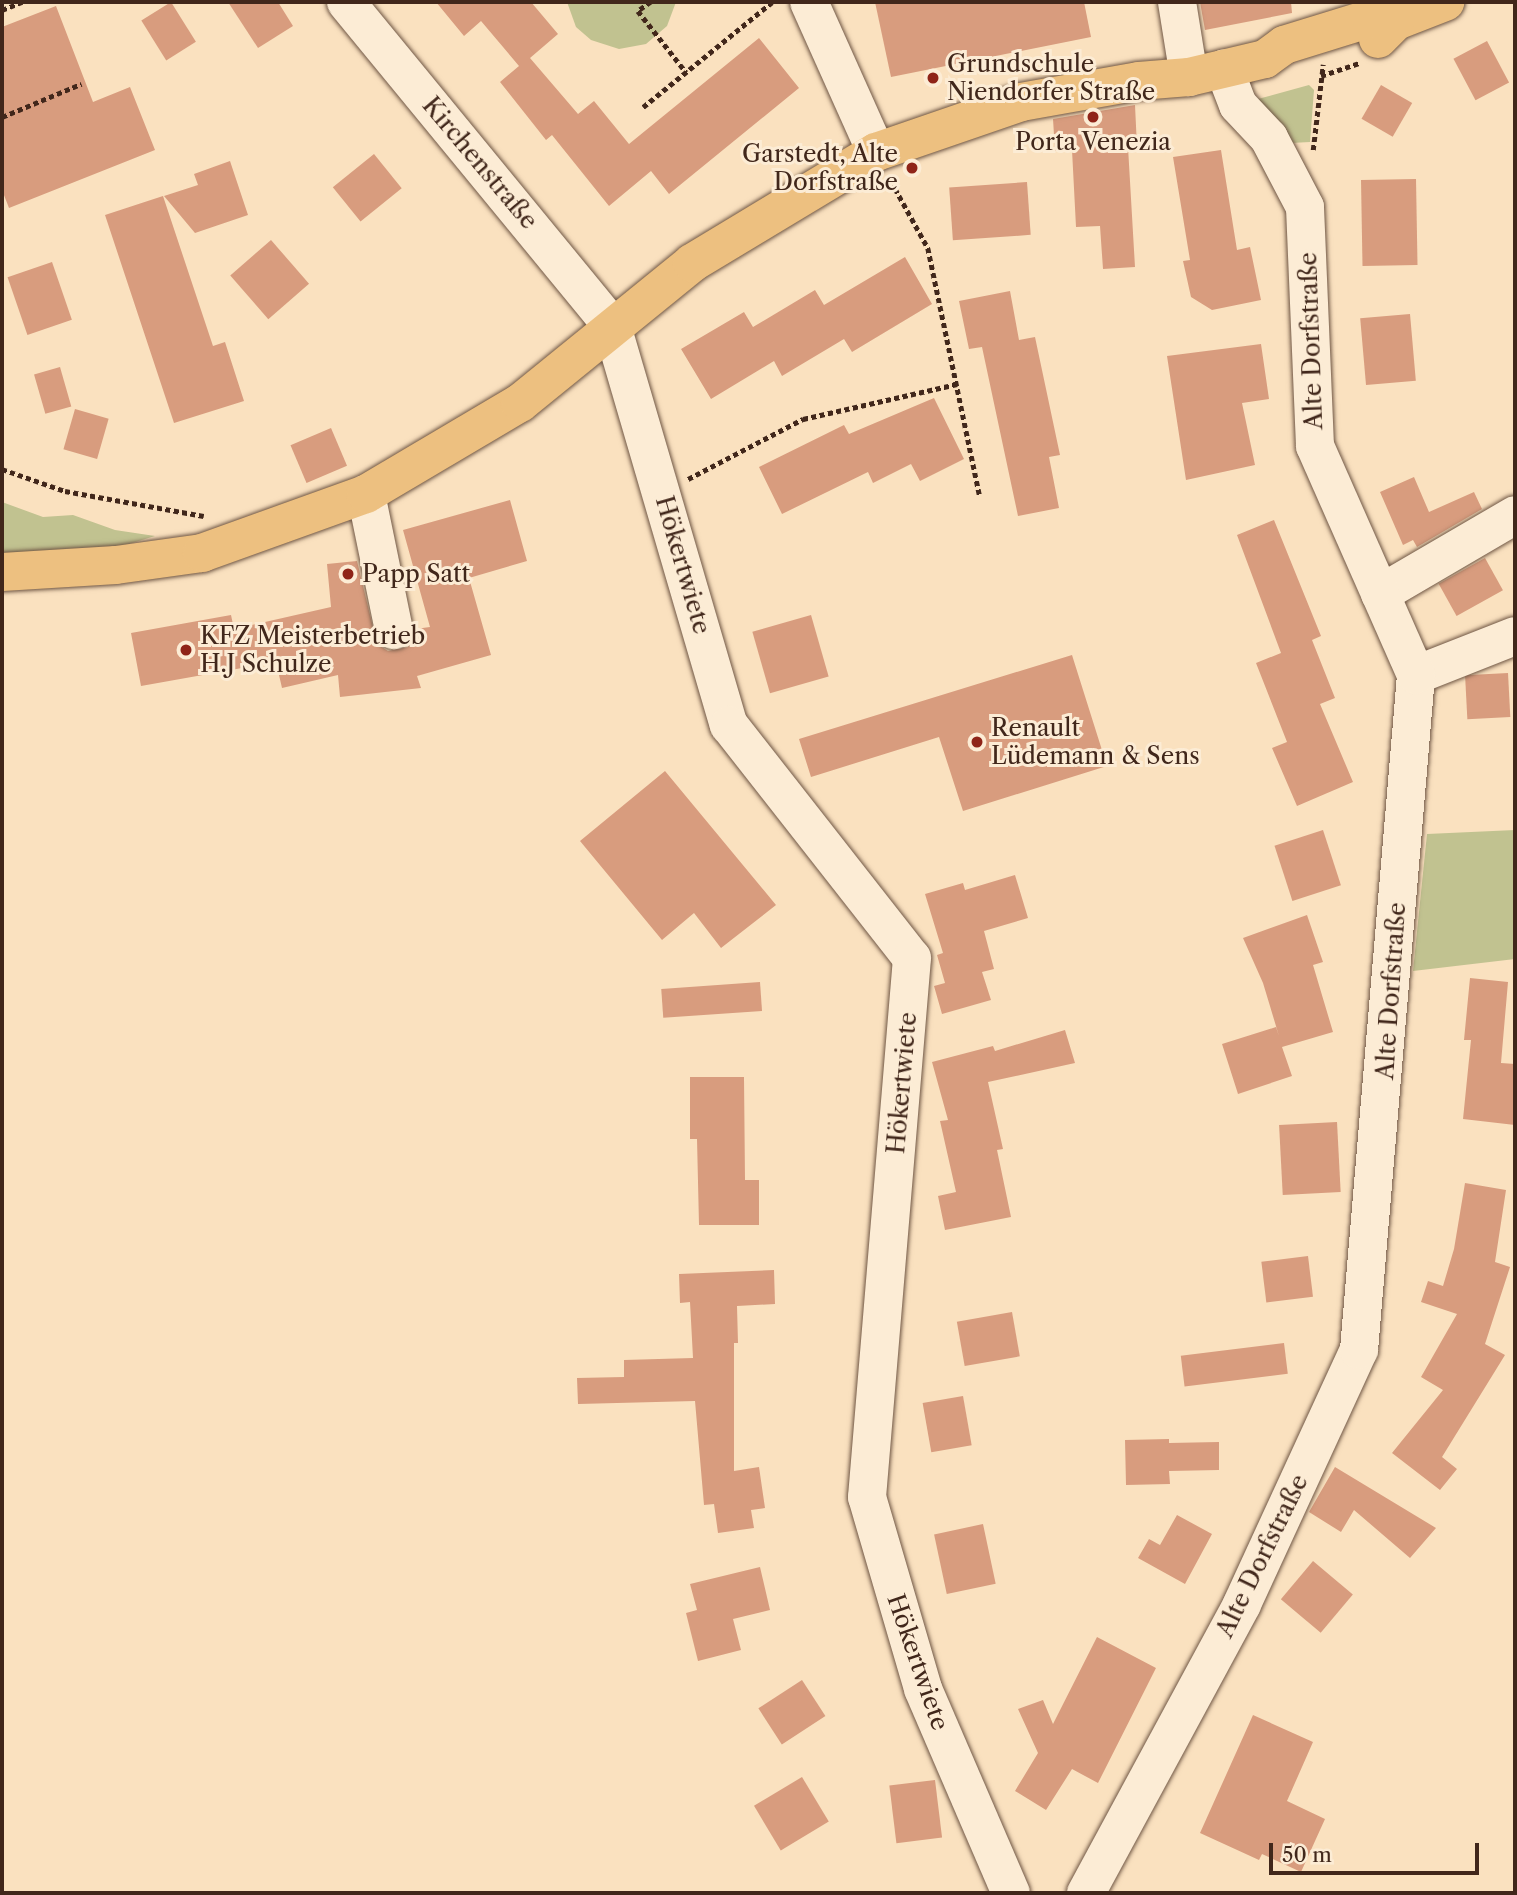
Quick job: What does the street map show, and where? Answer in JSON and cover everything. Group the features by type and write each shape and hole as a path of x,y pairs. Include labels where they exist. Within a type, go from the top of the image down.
{"main road":[{"path":"1265,59 1292,64 1376,40 1396,21 1445,2"},
{"path":"2,572 116,565 202,553 366,494 520,403 692,263 876,152 1021,102 1139,81 1206,73 1265,59 1284,45 1371,18 1396,21"}],"street":[{"name":"Kirchenstraße","path":"346,2 612,326"},
{"path":"809,2 876,152"},
{"name":"Alte Dorfstraße","path":"1086,1893 1242,1604 1359,1350 1416,675 1315,446 1306,207 1269,138 1206,73 1177,2"},
{"name":"Hökertwiete","path":"612,326 663,492 729,725 912,958 867,1497 923,1689 1011,1893"},
{"path":"366,494 394,630"},
{"path":"1380,594 1515,515"},
{"path":"1416,675 1515,636"}],"path":[{"path":"2,10 22,2"},
{"path":"651,2 638,11 685,72"},
{"path":"643,107 772,2"},
{"path":"1306,207 1318,86 1326,55"},
{"path":"2,117 81,84"},
{"path":"876,152 928,248 980,496"},
{"path":"663,492 803,419 957,384"},
{"path":"2,469 120,504 214,516"}],"green space":[{"path":"567,2 676,2 667,26 646,44 619,49 591,40 576,27"},
{"path":"1309,85 1314,90 1310,142 1291,143 1258,99"},
{"path":"2,502 43,517 73,515 115,530 155,536 116,548 2,555"},
{"path":"1515,830 1515,959 1413,971 1427,834"}],"building":[{"path":"171,2 196,42 166,60 141,21"},
{"path":"228,2 278,2 293,26 258,48"},
{"path":"436,2 531,2 558,34 530,58 578,114 594,101 629,144 759,38 799,88 669,194 651,171 609,206 552,135 546,140 500,82 519,66 481,21 464,36"},
{"path":"875,2 1084,2 1091,37 891,77"},
{"path":"1200,2 1291,2 1292,13 1205,30"},
{"path":"56,6 93,102 130,87 155,150 9,208 2,190 2,27"},
{"path":"1487,41 1509,82 1476,100 1453,59"},
{"path":"1381,85 1412,103 1393,137 1362,119"},
{"path":"1135,105 1137,147 1128,147 1135,267 1103,269 1100,226 1076,227 1072,150 1055,151 1053,119"},
{"path":"1221,150 1237,250 1250,247 1261,300 1212,310 1191,297 1183,261 1190,260 1173,157"},
{"path":"374,154 402,188 361,222 333,187"},
{"path":"230,161 248,215 195,233 164,196 198,185 194,174"},
{"path":"1416,179 1418,265 1363,266 1361,180"},
{"path":"1027,182 1031,235 953,240 949,187"},
{"path":"163,196 213,346 225,342 244,401 174,423 105,215"},
{"path":"271,240 309,284 268,319 230,275"},
{"path":"905,257 932,304 852,352 844,339 782,376 774,361 711,399 681,349 744,312 753,327 815,290 824,305"},
{"path":"52,262 72,320 27,335 8,277"},
{"path":"1010,291 1019,340 1035,337 1060,455 1049,457 1059,508 1018,516 982,347 969,349 959,301"},
{"path":"1410,314 1416,381 1366,385 1360,318"},
{"path":"1261,344 1269,399 1242,403 1255,465 1186,480 1167,356"},
{"path":"60,367 71,406 45,414 34,374"},
{"path":"934,398 964,459 920,481 911,464 873,483 868,472 782,514 759,467 844,425 849,434"},
{"path":"75,409 109,419 97,459 63,449"},
{"path":"331,428 347,466 307,483 290,445"},
{"path":"1414,477 1429,512 1474,492 1482,509 1417,547 1413,540 1403,545 1380,492"},
{"path":"510,500 527,561 469,578 491,655 417,676 421,688 340,697 338,675 282,688 276,662 141,686 131,633 231,615 234,629 331,607 327,564 357,561 377,644 388,651 408,647 415,629 430,627 403,530"},
{"path":"1274,520 1321,636 1312,640 1335,698 1320,704 1353,782 1297,806 1272,748 1287,742 1256,663 1281,653 1237,535"},
{"path":"1485,558 1503,590 1457,616 1439,584"},
{"path":"811,615 829,677 770,693 752,632"},
{"path":"1072,655 1107,766 963,811 939,737 811,777 799,739"},
{"path":"1508,673 1510,717 1467,719 1465,675"},
{"path":"665,771 776,905 721,948 694,913 662,940 580,841"},
{"path":"1323,830 1341,885 1292,901 1274,846"},
{"path":"1015,875 1028,918 984,931 994,969 982,972 991,1000 942,1014 934,986 945,983 937,955 943,953 925,894 963,883 965,890"},
{"path":"1307,915 1323,962 1313,965 1333,1032 1282,1047 1292,1076 1238,1094 1222,1044 1276,1027 1279,1036 1263,983 1243,938"},
{"path":"1470,978 1508,982 1501,1063 1515,1064 1515,1125 1463,1119 1471,1040 1464,1040"},
{"path":"760,982 762,1011 663,1018 661,989"},
{"path":"1065,1030 1075,1063 988,1082 1003,1149 997,1150 1011,1217 945,1230 938,1196 956,1192 940,1121 948,1120 932,1062 993,1046 995,1051"},
{"path":"690,1077 744,1077 745,1180 759,1180 759,1225 699,1225 697,1139 690,1139"},
{"path":"1337,1122 1341,1192 1283,1195 1279,1125"},
{"path":"1465,1183 1506,1190 1495,1262 1510,1267 1485,1344 1505,1355 1442,1457 1457,1469 1440,1490 1392,1453 1443,1390 1421,1377 1457,1314 1421,1302 1428,1281 1443,1286 1454,1249"},
{"path":"1308,1256 1313,1297 1266,1302 1261,1262"},
{"path":"774,1270 775,1304 737,1306 738,1343 734,1343 734,1471 759,1467 765,1508 751,1510 754,1528 718,1533 714,1504 704,1505 695,1401 578,1404 577,1378 624,1377 624,1360 693,1358 690,1302 680,1303 679,1274"},
{"path":"1012,1312 1020,1356 965,1366 957,1322"},
{"path":"1284,1343 1288,1374 1185,1386 1181,1356"},
{"path":"963,1396 972,1445 931,1452 923,1403"},
{"path":"1169,1439 1169,1443 1219,1442 1219,1470 1169,1471 1170,1484 1126,1485 1125,1440"},
{"path":"1335,1467 1436,1528 1410,1558 1354,1510 1341,1532 1309,1512"},
{"path":"1177,1515 1212,1534 1185,1584 1138,1558 1149,1539 1160,1545"},
{"path":"983,1524 996,1584 947,1594 934,1534"},
{"path":"1313,1561 1353,1594 1321,1633 1281,1599"},
{"path":"760,1567 770,1610 733,1619 741,1650 698,1661 686,1613 697,1610 690,1584"},
{"path":"1097,1637 1156,1668 1098,1783 1072,1769 1046,1810 1015,1791 1038,1753 1018,1709 1043,1700 1053,1724"},
{"path":"802,1680 825,1716 782,1744 758,1708"},
{"path":"1253,1715 1313,1742 1287,1801 1325,1819 1301,1872 1262,1854 1259,1860 1200,1833"},
{"path":"802,1777 829,1822 781,1850 754,1806"},
{"path":"935,1780 942,1838 896,1843 889,1786"}],"place":[{"name":"Grundschule Niendorfer Straße","path":"933,78"},
{"name":"Porta Venezia","path":"1093,117"},
{"name":"Garstedt, Alte Dorfstraße","path":"912,168"},
{"name":"Papp Satt","path":"348,574"},
{"name":"KFZ Meisterbetrieb H.J Schulze","path":"186,650"},
{"name":"Renault Lüdemann & Sens","path":"977,742"}]}
